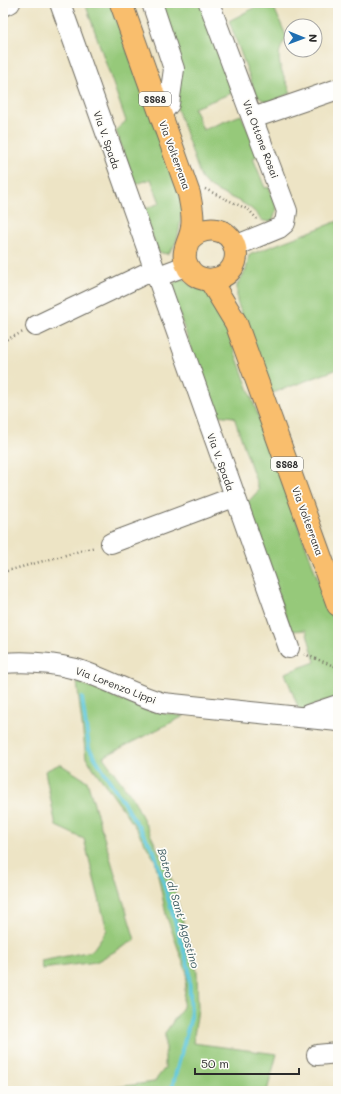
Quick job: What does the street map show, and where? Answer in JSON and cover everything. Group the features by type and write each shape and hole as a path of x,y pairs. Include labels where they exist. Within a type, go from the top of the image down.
{"main road":[{"name":"Via Volterrana","path":"121,3 161,114 195,190 210,229"},
{"name":"Via Volterrana","path":"186,263 185,251 193,222 195,190"},
{"path":"189,240 198,232 210,229 225,234 234,246"},
{"name":"Via Volterrana","path":"234,246 236,259 230,271 231,300 236,323 338,605"},
{"path":"186,263 195,276 210,280 218,279 230,271"},
{"name":"Via Volterrana","path":"210,280 236,323"}],"street":[{"path":"3,6 10,3"},
{"name":"Via V. Spada","path":"60,3 154,273 289,648"},
{"path":"152,3 174,69 169,104 161,114"},
{"name":"Via Ottone Rosai","path":"209,3 285,203 286,218 283,226 275,231 234,246"},
{"path":"253,118 338,89"},
{"path":"36,326 154,273 180,268 186,263"},
{"path":"111,542 234,496"},
{"name":"Via Lorenzo Lippi","path":"3,663 23,662 51,664 76,670 144,698 163,702 338,721"},
{"name":"Via Lorenzo Lippi","path":"300,717 338,705"},
{"path":"317,1056 338,1053"}],"path":[{"path":"195,190 253,213 259,224"},
{"path":"3,340 36,326"},
{"path":"3,572 39,564 111,542"},
{"path":"289,648 334,666 338,670"}],"green space":[{"path":"85,3 110,3 185,209 181,212 179,229 174,246 167,254 158,252 143,210 160,203 151,179 134,185 116,130 126,121"},
{"path":"157,3 202,3 232,93 194,108 203,130 241,115 260,155 253,158 265,188 269,187 277,208 273,220 268,222 261,220 255,212 248,207 215,190 207,185 201,178 176,105"},
{"path":"263,3 272,3 283,29 283,44 279,58 282,71 291,93 269,102 261,99 256,94 229,21"},
{"path":"338,221 338,369 270,394 237,301 237,285 246,270 249,255"},
{"path":"183,278 193,287 209,292 221,314 338,634 338,697 299,710 285,673 315,662 306,630 291,631 246,504 259,490 234,417 215,415 172,294 174,283"},
{"path":"77,682 148,711 184,716 103,757 134,800 170,875 197,971 198,1009 193,1043 277,1054 267,1091 89,1091 154,1082 165,1068 165,1033 183,1007 187,973 166,915 155,860 132,822 86,758"},
{"path":"60,764 87,781 135,940 96,962 42,969 41,961 92,951 107,930 84,839 56,826 45,771"}],"waterway":[{"name":"Botro di Sant' Agostino","path":"82,698 89,748 154,851 189,969 191,1017 171,1091"}]}
